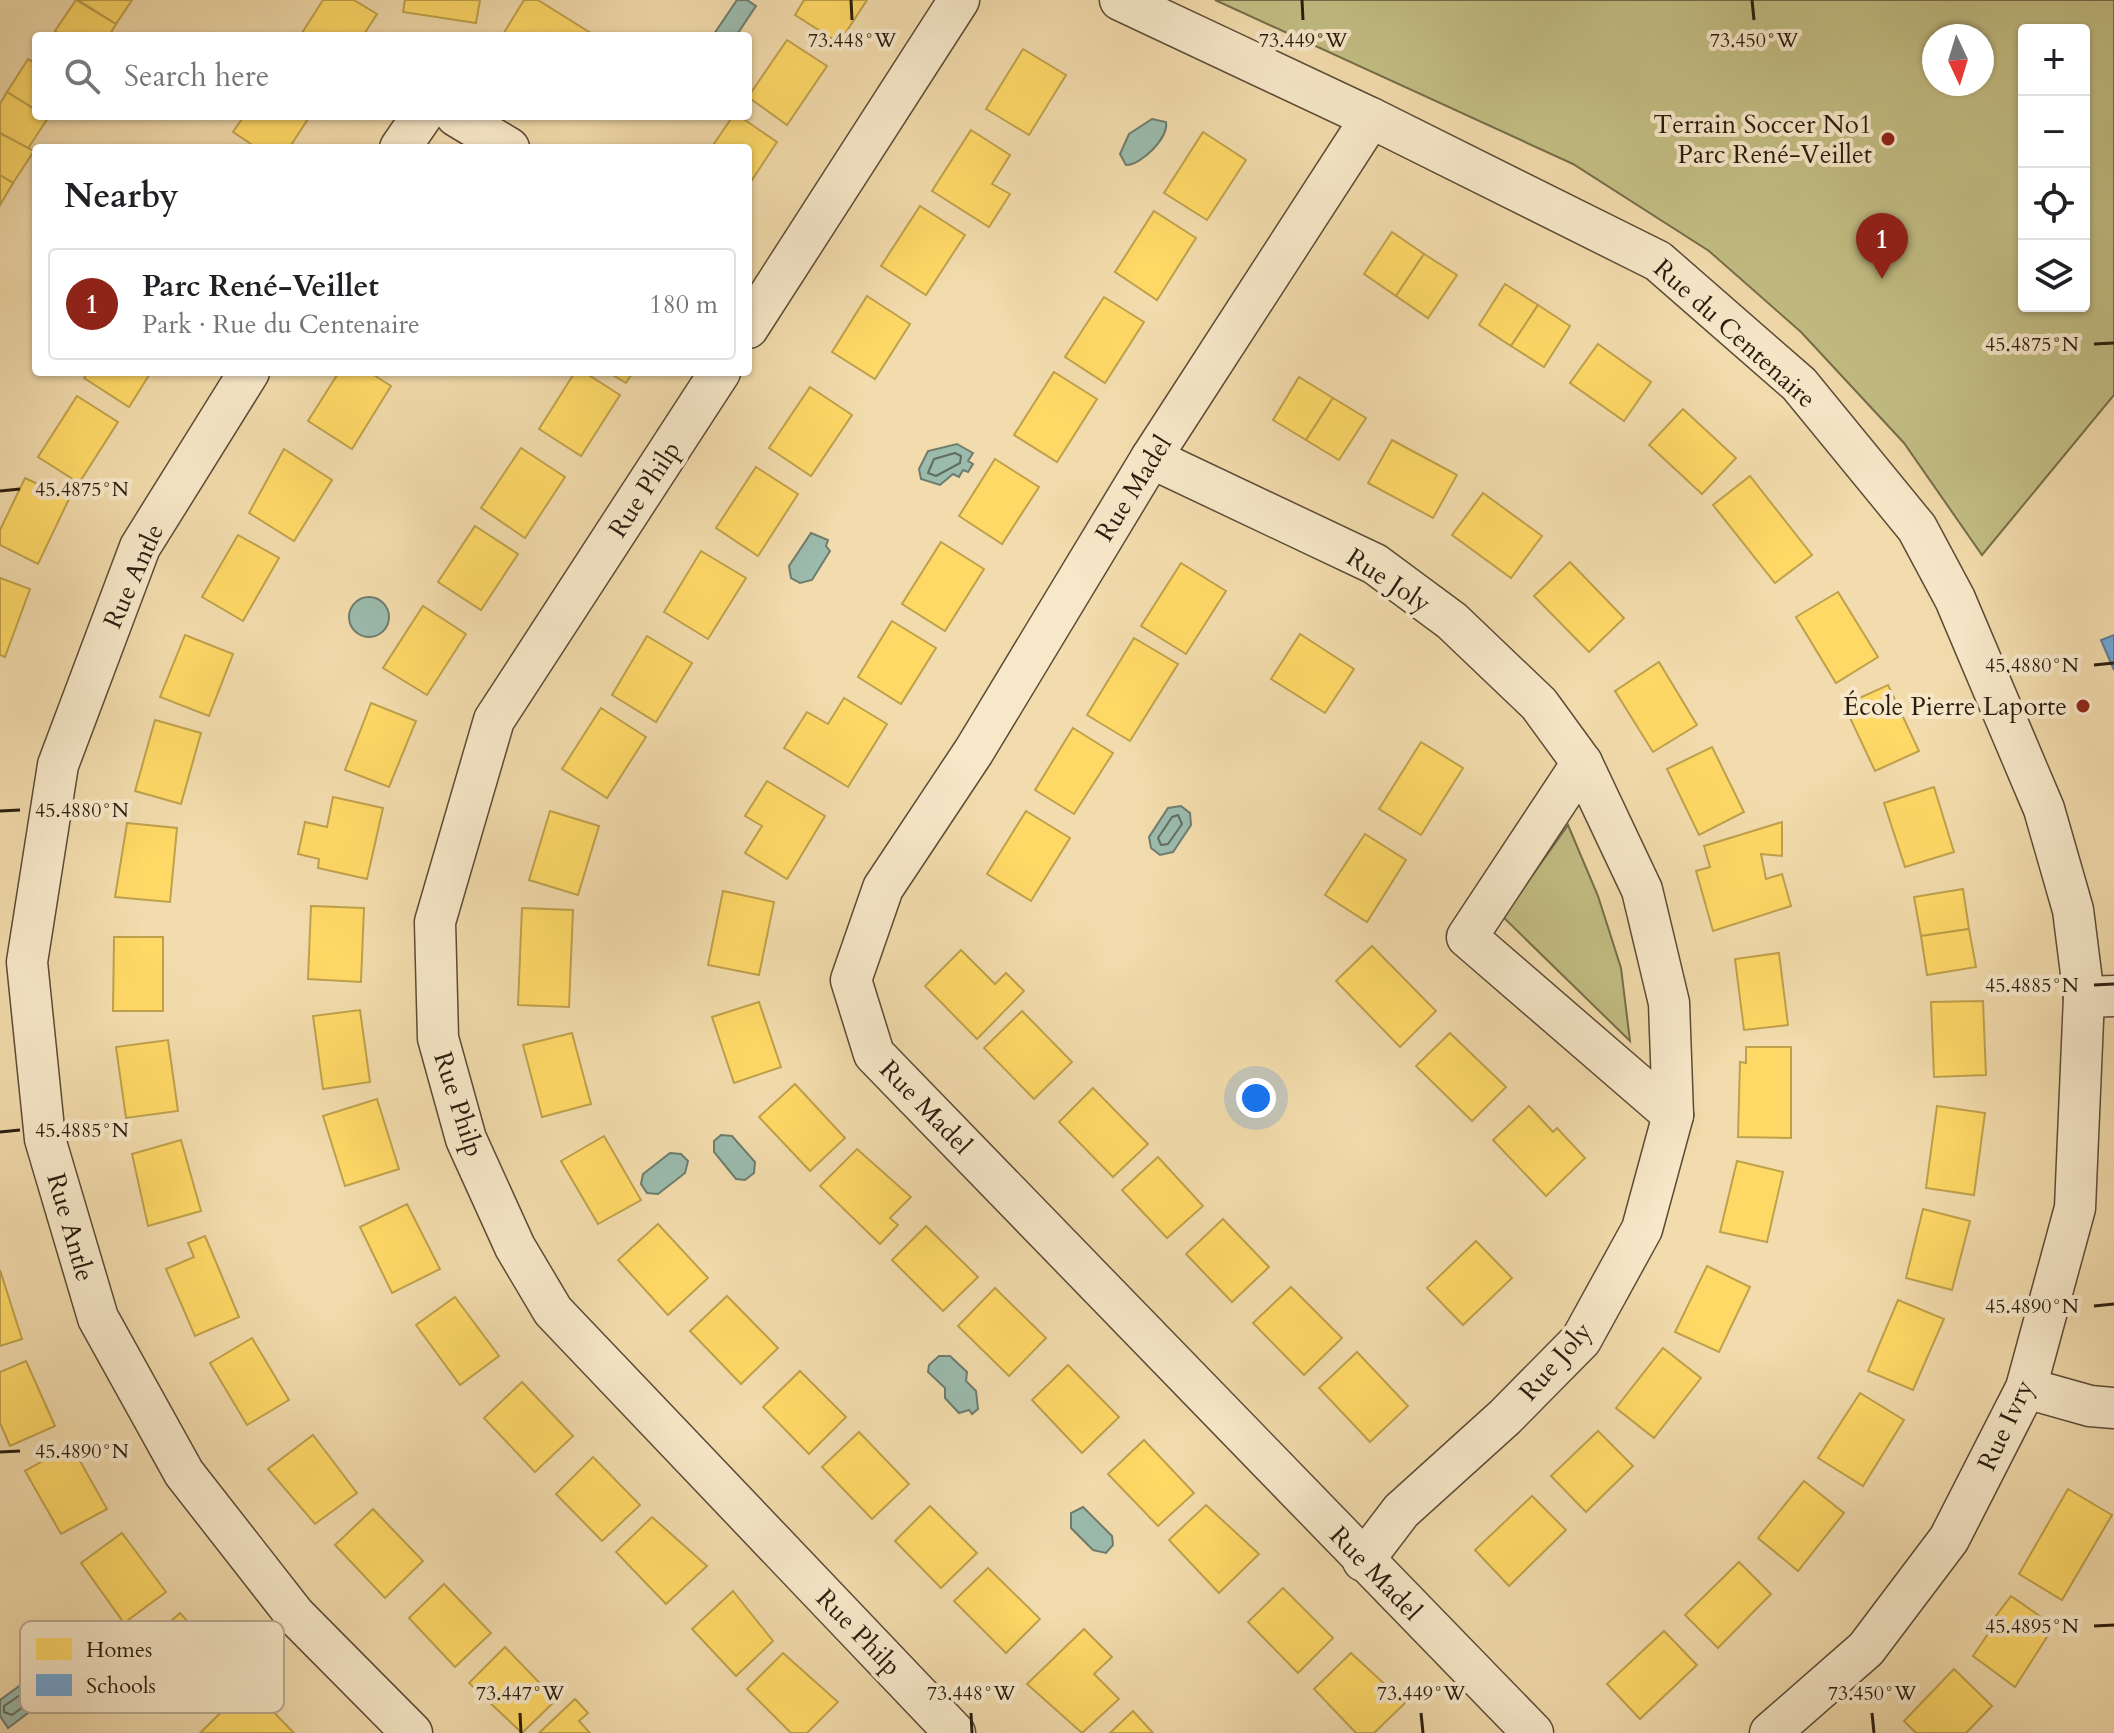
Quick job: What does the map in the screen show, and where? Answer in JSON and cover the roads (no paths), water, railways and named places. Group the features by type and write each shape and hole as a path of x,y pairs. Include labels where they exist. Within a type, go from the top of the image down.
{"street":[{"path":"754,307 959,0"},
{"name":"Rue du Centenaire","path":"1120,0 1371,118 1658,261 1799,384 1917,528 1955,599 2044,809 2099,997"},
{"name":"Rue Madel","path":"1371,118 1151,458 974,751 883,888 851,980 874,1054 1533,1733"},
{"path":"403,144 419,120"},
{"path":"463,120 502,144"},
{"name":"Rue Antle","path":"247,376 140,547 58,765 27,962 45,1139 98,1318 184,1473 295,1615 412,1733"},
{"name":"Rue Philp","path":"717,376 494,720 435,922 438,1038 466,1139 515,1247 553,1311 955,1733"},
{"name":"Rue Joly","path":"1151,458 1375,564 1452,621 1539,704 1582,763 1642,890 1669,1003 1673,1115 1642,1229 1581,1340 1505,1417 1401,1511 1363,1561"},
{"path":"1582,763 1467,937 1673,1115"},
{"name":"Rue Ivry","path":"1770,1733 1866,1649 1949,1539 2026,1388 2075,1208 2099,997"},
{"path":"2026,1388 2090,1406 2114,1408"}],"water":[{"path":"737,0 747,0 756,6 739,32 715,32"},
{"path":"1152,119 1166,122 1159,143 1139,161 1126,165 1120,154 1129,134"},
{"path":"957,444 973,453 968,461 973,464 968,472 963,470 959,477 953,474 940,485 921,479 919,469 928,451"},
{"path":"811,533 828,540 826,546 830,551 812,580 800,583 791,578 789,566"},
{"path":"369,597 383,603 389,617 383,631 369,637 355,631 349,617 355,603"},
{"path":"1181,806 1190,813 1191,825 1173,852 1160,855 1151,848 1149,837 1168,808"},
{"path":"721,1135 732,1136 755,1162 754,1173 745,1180 736,1179 714,1152 714,1141"},
{"path":"670,1153 681,1154 688,1161 685,1173 658,1194 647,1193 641,1184 643,1174"},
{"path":"939,1356 950,1356 967,1372 966,1381 976,1391 978,1409 972,1414 969,1410 959,1413 945,1398 945,1388 928,1372 929,1365"},
{"path":"1083,1507 1112,1536 1113,1545 1106,1553 1093,1550 1071,1528 1071,1513"},
{"path":"20,1686 20,1713 28,1713 8,1728 0,1716 0,1700"}],"place":[{"name":"Terrain Soccer No1 Parc René-Veillet","path":"1888,139"},
{"name":"Parc René-Veillet","path":"1882,279"},
{"name":"École Pierre Laporte","path":"2083,706"}]}
